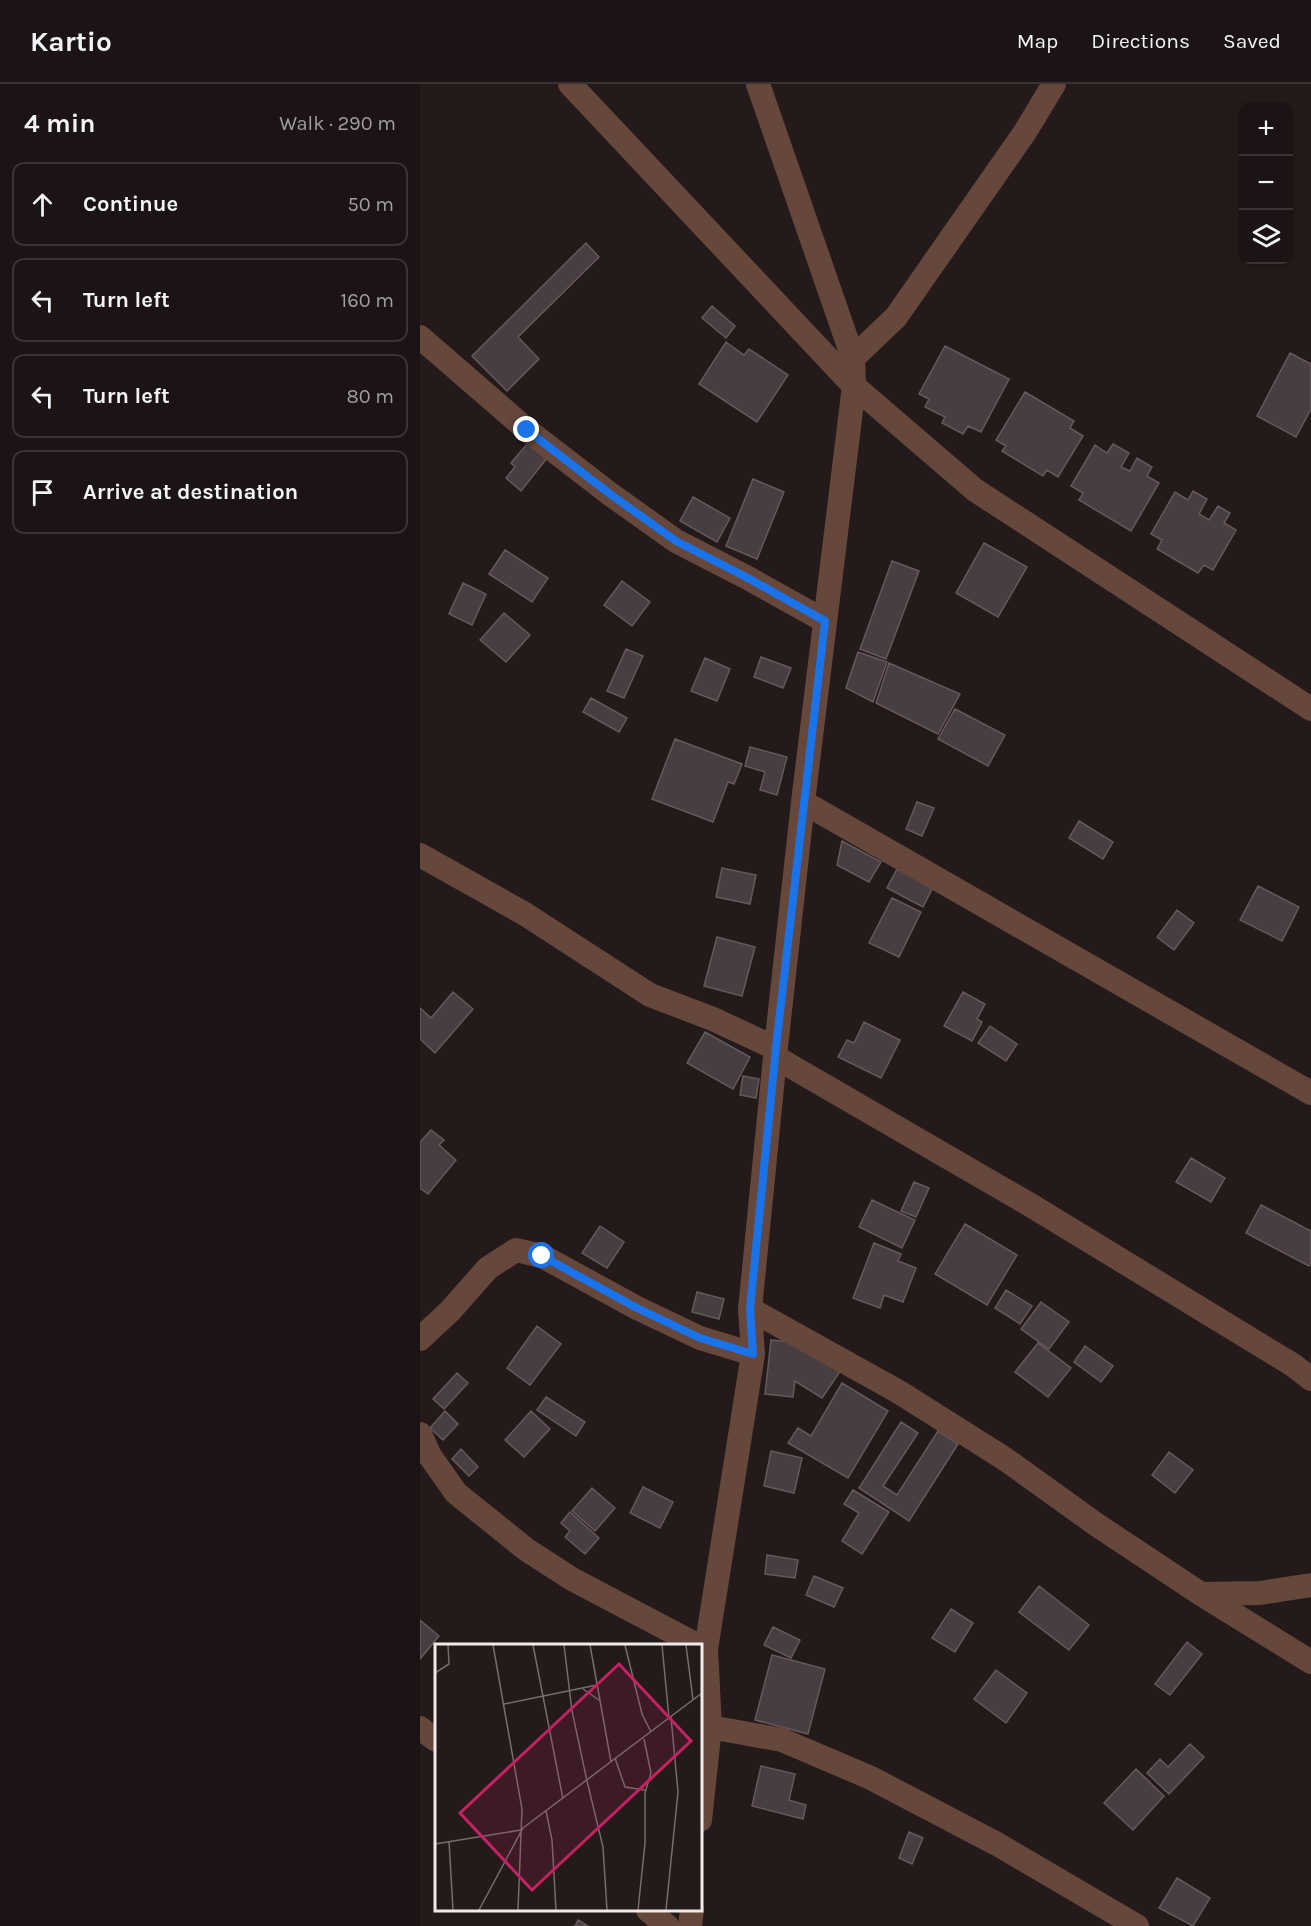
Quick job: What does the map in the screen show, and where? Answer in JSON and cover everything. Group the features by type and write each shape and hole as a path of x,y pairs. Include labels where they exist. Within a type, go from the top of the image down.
{"street":[{"path":"570,84 854,386 975,490 1311,709"},
{"path":"702,1801 710,1727 702,1647 753,1354 750,1309 776,1052 803,802 854,386 853,358 758,84"},
{"path":"853,358 896,317 1025,132 1054,84"},
{"path":"420,337 527,430 676,541 825,621"},
{"path":"803,802 1311,1093"},
{"path":"420,855 525,914 650,995 713,1019 769,1045 776,1052 1169,1287 1293,1365 1311,1379"},
{"path":"420,1339 450,1311 488,1268 516,1250 542,1256 637,1308 700,1338 753,1354"},
{"path":"750,1309 899,1392 1201,1594 1311,1662"},
{"path":"420,1434 430,1456 456,1493 527,1550 572,1579 696,1644"},
{"path":"1201,1594 1260,1593 1311,1585"},
{"path":"710,1727 782,1740 871,1778 997,1844 1137,1926"},
{"path":"420,1728 435,1739"},
{"path":"649,1911 667,1926"}],"building":[{"path":"586,243 599,257 518,337 539,359 507,391 472,356"},
{"path":"712,306 735,326 726,338 702,318"},
{"path":"726,342 744,355 749,349 788,375 757,422 699,384"},
{"path":"945,346 1009,379 981,432 968,426 963,434 942,423 945,417 925,407 929,399 919,394"},
{"path":"1290,353 1311,364 1311,409 1296,437 1257,416"},
{"path":"1025,392 1074,421 1070,428 1083,436 1058,477 1047,470 1043,476 1002,451 1006,446 996,440"},
{"path":"528,443 547,458 521,491 506,478 515,467 511,463"},
{"path":"1113,444 1129,453 1121,467 1130,471 1137,458 1152,467 1147,476 1159,483 1131,531 1079,500 1083,493 1071,486 1095,445 1107,453"},
{"path":"753,479 784,492 757,559 726,546"},
{"path":"1193,491 1207,499 1199,514 1209,520 1218,506 1230,513 1224,523 1236,530 1213,570 1204,565 1198,573 1157,549 1162,540 1151,534 1175,492 1188,500"},
{"path":"693,497 730,518 717,542 680,521"},
{"path":"984,543 1027,567 998,617 956,593"},
{"path":"505,550 548,578 532,602 489,574"},
{"path":"892,561 919,571 886,659 860,649"},
{"path":"622,581 650,602 632,626 604,605"},
{"path":"463,583 486,594 472,625 449,614"},
{"path":"504,613 530,635 506,662 480,640"},
{"path":"626,649 643,656 624,698 607,691"},
{"path":"858,652 887,662 873,702 846,688"},
{"path":"761,657 791,668 783,688 754,677"},
{"path":"705,658 730,669 717,701 691,691"},
{"path":"889,663 960,694 938,734 876,703"},
{"path":"591,698 627,718 619,732 583,712"},
{"path":"955,709 1005,735 988,766 938,739"},
{"path":"675,739 742,764 734,784 728,782 713,822 652,799"},
{"path":"750,747 787,757 777,795 760,790 765,772 745,766"},
{"path":"917,802 934,808 922,836 906,829"},
{"path":"1079,821 1113,842 1103,859 1069,838"},
{"path":"842,841 881,862 869,882 837,865"},
{"path":"722,868 756,875 750,904 716,897"},
{"path":"897,869 933,887 923,907 887,888"},
{"path":"1258,886 1299,907 1282,941 1240,920"},
{"path":"892,898 921,912 899,957 869,943"},
{"path":"1177,910 1194,923 1174,950 1157,937"},
{"path":"717,937 755,947 742,996 704,986"},
{"path":"453,992 473,1009 435,1053 420,1039 420,1008 431,1018"},
{"path":"963,992 985,1004 977,1019 982,1022 972,1041 944,1026"},
{"path":"864,1022 900,1040 881,1078 838,1057 847,1040 854,1043"},
{"path":"990,1026 1017,1044 1006,1061 978,1043"},
{"path":"705,1032 750,1057 733,1089 687,1063"},
{"path":"743,1076 759,1079 756,1098 740,1095"},
{"path":"431,1130 444,1140 439,1145 456,1160 428,1194 420,1188 420,1142"},
{"path":"1191,1158 1225,1178 1211,1202 1176,1182"},
{"path":"914,1182 929,1188 916,1217 901,1211"},
{"path":"872,1200 915,1220 902,1248 859,1227"},
{"path":"1261,1205 1311,1231 1309,1266 1246,1233"},
{"path":"965,1224 1017,1255 987,1305 935,1274"},
{"path":"600,1226 624,1242 607,1268 582,1253"},
{"path":"874,1243 901,1254 898,1261 916,1268 903,1302 884,1295 880,1308 853,1298"},
{"path":"1006,1290 1032,1306 1020,1324 995,1308"},
{"path":"697,1292 724,1299 719,1319 692,1312"},
{"path":"1041,1302 1069,1322 1049,1349 1021,1329"},
{"path":"537,1326 561,1344 530,1385 507,1368"},
{"path":"771,1340 800,1343 841,1370 822,1398 795,1381 793,1397 765,1394"},
{"path":"1038,1343 1071,1368 1048,1397 1015,1372"},
{"path":"1085,1346 1113,1366 1101,1382 1074,1362"},
{"path":"457,1373 468,1383 444,1409 433,1399"},
{"path":"842,1383 888,1411 848,1478 788,1443 798,1428 811,1436"},
{"path":"546,1397 585,1422 576,1436 537,1410"},
{"path":"445,1411 458,1424 443,1440 430,1428"},
{"path":"531,1411 550,1429 524,1457 505,1440"},
{"path":"901,1422 918,1433 883,1486 897,1495 938,1431 958,1444 909,1521 859,1488"},
{"path":"461,1449 478,1467 469,1476 452,1459"},
{"path":"771,1451 802,1458 794,1493 764,1486"},
{"path":"1169,1452 1193,1470 1175,1493 1152,1475"},
{"path":"643,1487 673,1502 660,1528 630,1513"},
{"path":"592,1488 615,1508 595,1531 572,1511"},
{"path":"853,1490 889,1512 862,1554 842,1541 859,1513 844,1504"},
{"path":"570,1512 599,1538 585,1554 565,1537 570,1531 561,1523"},
{"path":"767,1555 798,1560 795,1578 765,1574"},
{"path":"814,1576 843,1588 834,1607 806,1595"},
{"path":"1039,1586 1089,1625 1069,1650 1019,1612"},
{"path":"951,1609 973,1623 955,1652 932,1638"},
{"path":"420,1620 439,1636 420,1659"},
{"path":"773,1627 800,1640 791,1658 764,1645"},
{"path":"1187,1642 1202,1654 1170,1695 1155,1684"},
{"path":"772,1655 825,1669 808,1734 755,1720"},
{"path":"996,1670 1027,1693 1006,1723 974,1699"},
{"path":"1190,1744 1204,1757 1169,1794 1147,1773 1160,1759 1168,1767"},
{"path":"761,1766 795,1774 789,1800 806,1805 803,1819 752,1806"},
{"path":"1136,1769 1164,1796 1133,1830 1104,1803"},
{"path":"909,1832 923,1838 912,1864 899,1858"},
{"path":"1177,1878 1210,1898 1193,1926 1159,1908"},
{"path":"578,1920 588,1926 575,1926"}],"route":[{"path":"527,430 676,541 825,621 776,1047 750,1309 753,1354 700,1338 637,1308 542,1256"}]}
